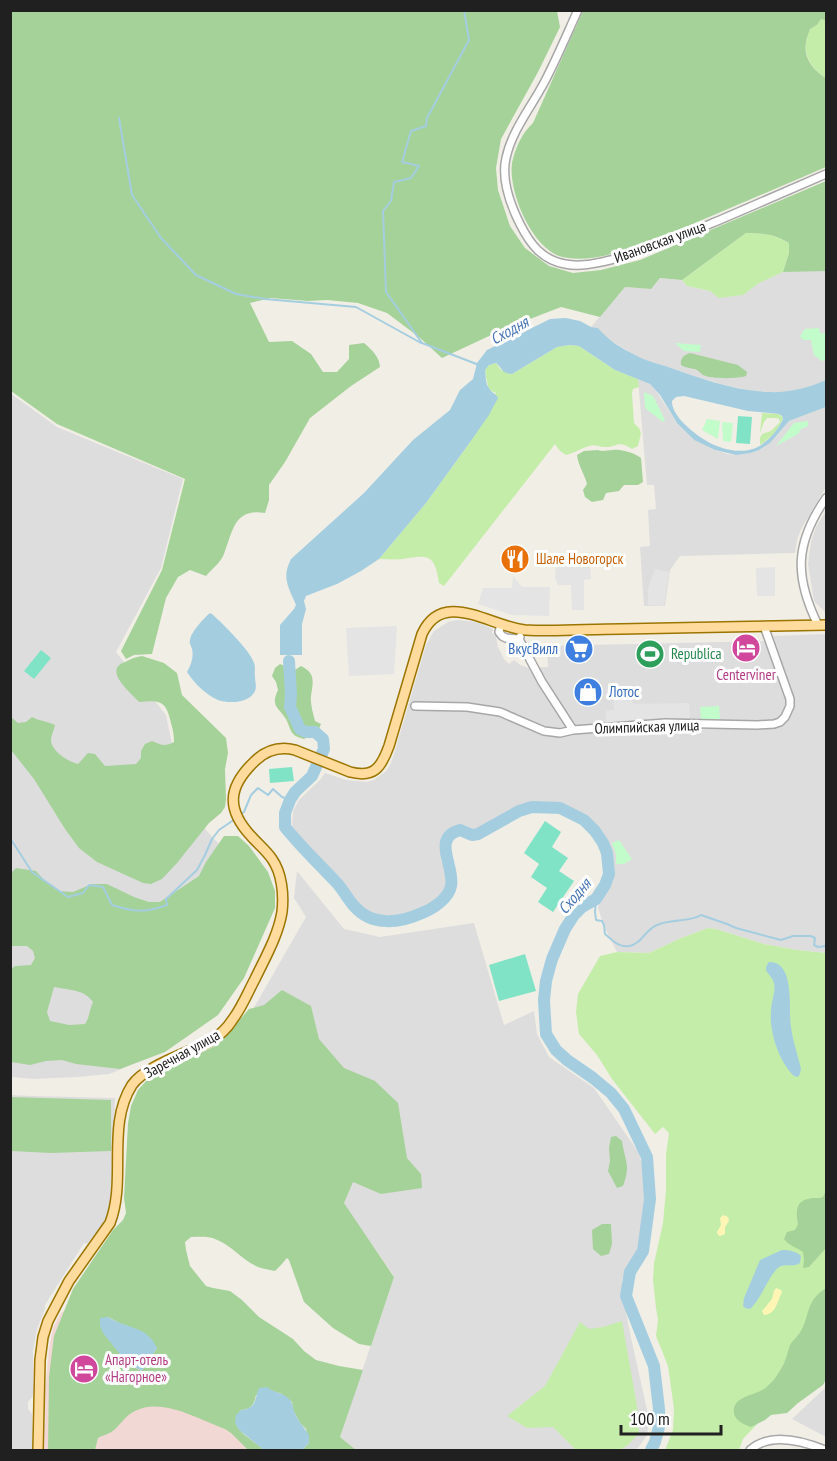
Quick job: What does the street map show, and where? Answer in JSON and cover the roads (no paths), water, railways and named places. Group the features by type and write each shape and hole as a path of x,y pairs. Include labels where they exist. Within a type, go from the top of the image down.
{"main road":[{"name":"Заречная улица","path":"38,1450 40,1360 43,1337 48,1321 69,1281 114,1214 119,1128 124,1102 131,1087 142,1075 212,1040 233,1020 273,941 280,922 282,890 277,867 235,814 232,800 243,774 270,750 286,748 359,774 374,771 385,758 423,634 430,621 435,616 452,612 476,615 501,624"},
{"path":"501,624 524,630 822,625"}],"street":[{"name":"Ивановская улица","path":"578,10 545,80 516,130 505,160 505,178 515,215 535,249 547,259 585,266 632,255 826,174"},
{"path":"822,625 807,601 802,579 801,554 806,534 826,498"},
{"path":"501,624 499,632 502,636 519,639"},
{"name":"Олимпийская улица","path":"415,706 467,707 500,712 544,731 560,734 573,730 665,723 774,724 785,717 790,706 790,699 764,626"},
{"path":"519,639 524,630"},
{"path":"519,639 542,682 573,730"},
{"path":"750,1450 770,1440 799,1442 825,1450"}],"water":[{"path":"566,318 580,321 598,328 625,350 642,358 729,386 755,391 783,392 805,388 826,380 826,407 789,421 770,443 759,450 736,455 715,450 694,440 677,423 660,395 650,384 615,370 579,346 557,347 512,374 504,372 496,363 489,365 485,370 487,384 498,398 468,445 426,503 379,559 337,584 306,596 304,601 306,609 302,624 302,655 280,655 280,625 296,605 286,577 291,559 364,493 413,440 450,410 460,390 473,379 477,363 487,350 550,319","holes":["684,396 748,411 779,414 783,419 774,434 760,446 749,450 729,450 710,443 693,432 679,418 672,401 676,397"]},
{"path":"210,613 242,644 254,663 256,689 249,698 239,702 214,698 201,688 187,672 193,652 191,637"},
{"path":"769,962 778,964 787,978 791,1027 801,1069 798,1077 794,1076 784,1063 773,1037 771,1008 774,983 766,970"},
{"path":"782,1250 799,1254 800,1263 781,1266 777,1269 750,1309 745,1308 744,1298 760,1260"},
{"path":"108,1317 142,1331 153,1341 157,1348 142,1371 128,1364 103,1333 100,1318"},
{"path":"267,1387 291,1401 297,1417 309,1435 309,1443 302,1450 264,1450 239,1430 235,1423 236,1415 252,1405 259,1388"}],"waterway":[{"path":"464,10 469,40 427,118 426,126 411,131 402,162 419,166 411,178 394,182 391,201 383,211 386,292 422,343 479,365"},
{"path":"119,118 132,195 161,238 196,275 236,294 265,299 356,307 421,343"},
{"name":"Сходня","path":"289,661 290,707 300,729 315,732 323,739 324,749 312,776 290,800 285,813 285,827 338,884 361,913 378,920 396,921 435,906 444,899 451,886 445,846 451,834 460,830 472,835 478,834 519,811 532,807 560,808 584,820 603,843 607,853 609,874 605,885 596,899 574,915 552,959 544,1000 546,1034 556,1050 567,1060 611,1093 624,1109 647,1157 650,1199 643,1251 630,1272 626,1296 654,1366 659,1427 651,1450"},
{"path":"240,815 244,812 251,795 258,788 268,795 273,789 282,797 290,800"},
{"path":"10,838 32,872 68,897 83,893 89,885 103,887 112,905 126,909 146,910 167,905 166,899 197,870 219,830 235,819"},
{"path":"596,899 596,920 602,921 605,934 622,946 637,943 652,928 661,924 701,915 736,928 781,940 793,936 811,936 815,938 814,945 826,946"}],"place":[{"name":"Шале Новогорск","path":"515,559"},
{"name":"Centerviner","path":"746,648"},
{"name":"ВкусВилл","path":"579,649"},
{"name":"Republica","path":"650,654"},
{"name":"Лотос","path":"588,692"},
{"name":"Апарт-отель «Нагорное»","path":"84,1369"}]}
